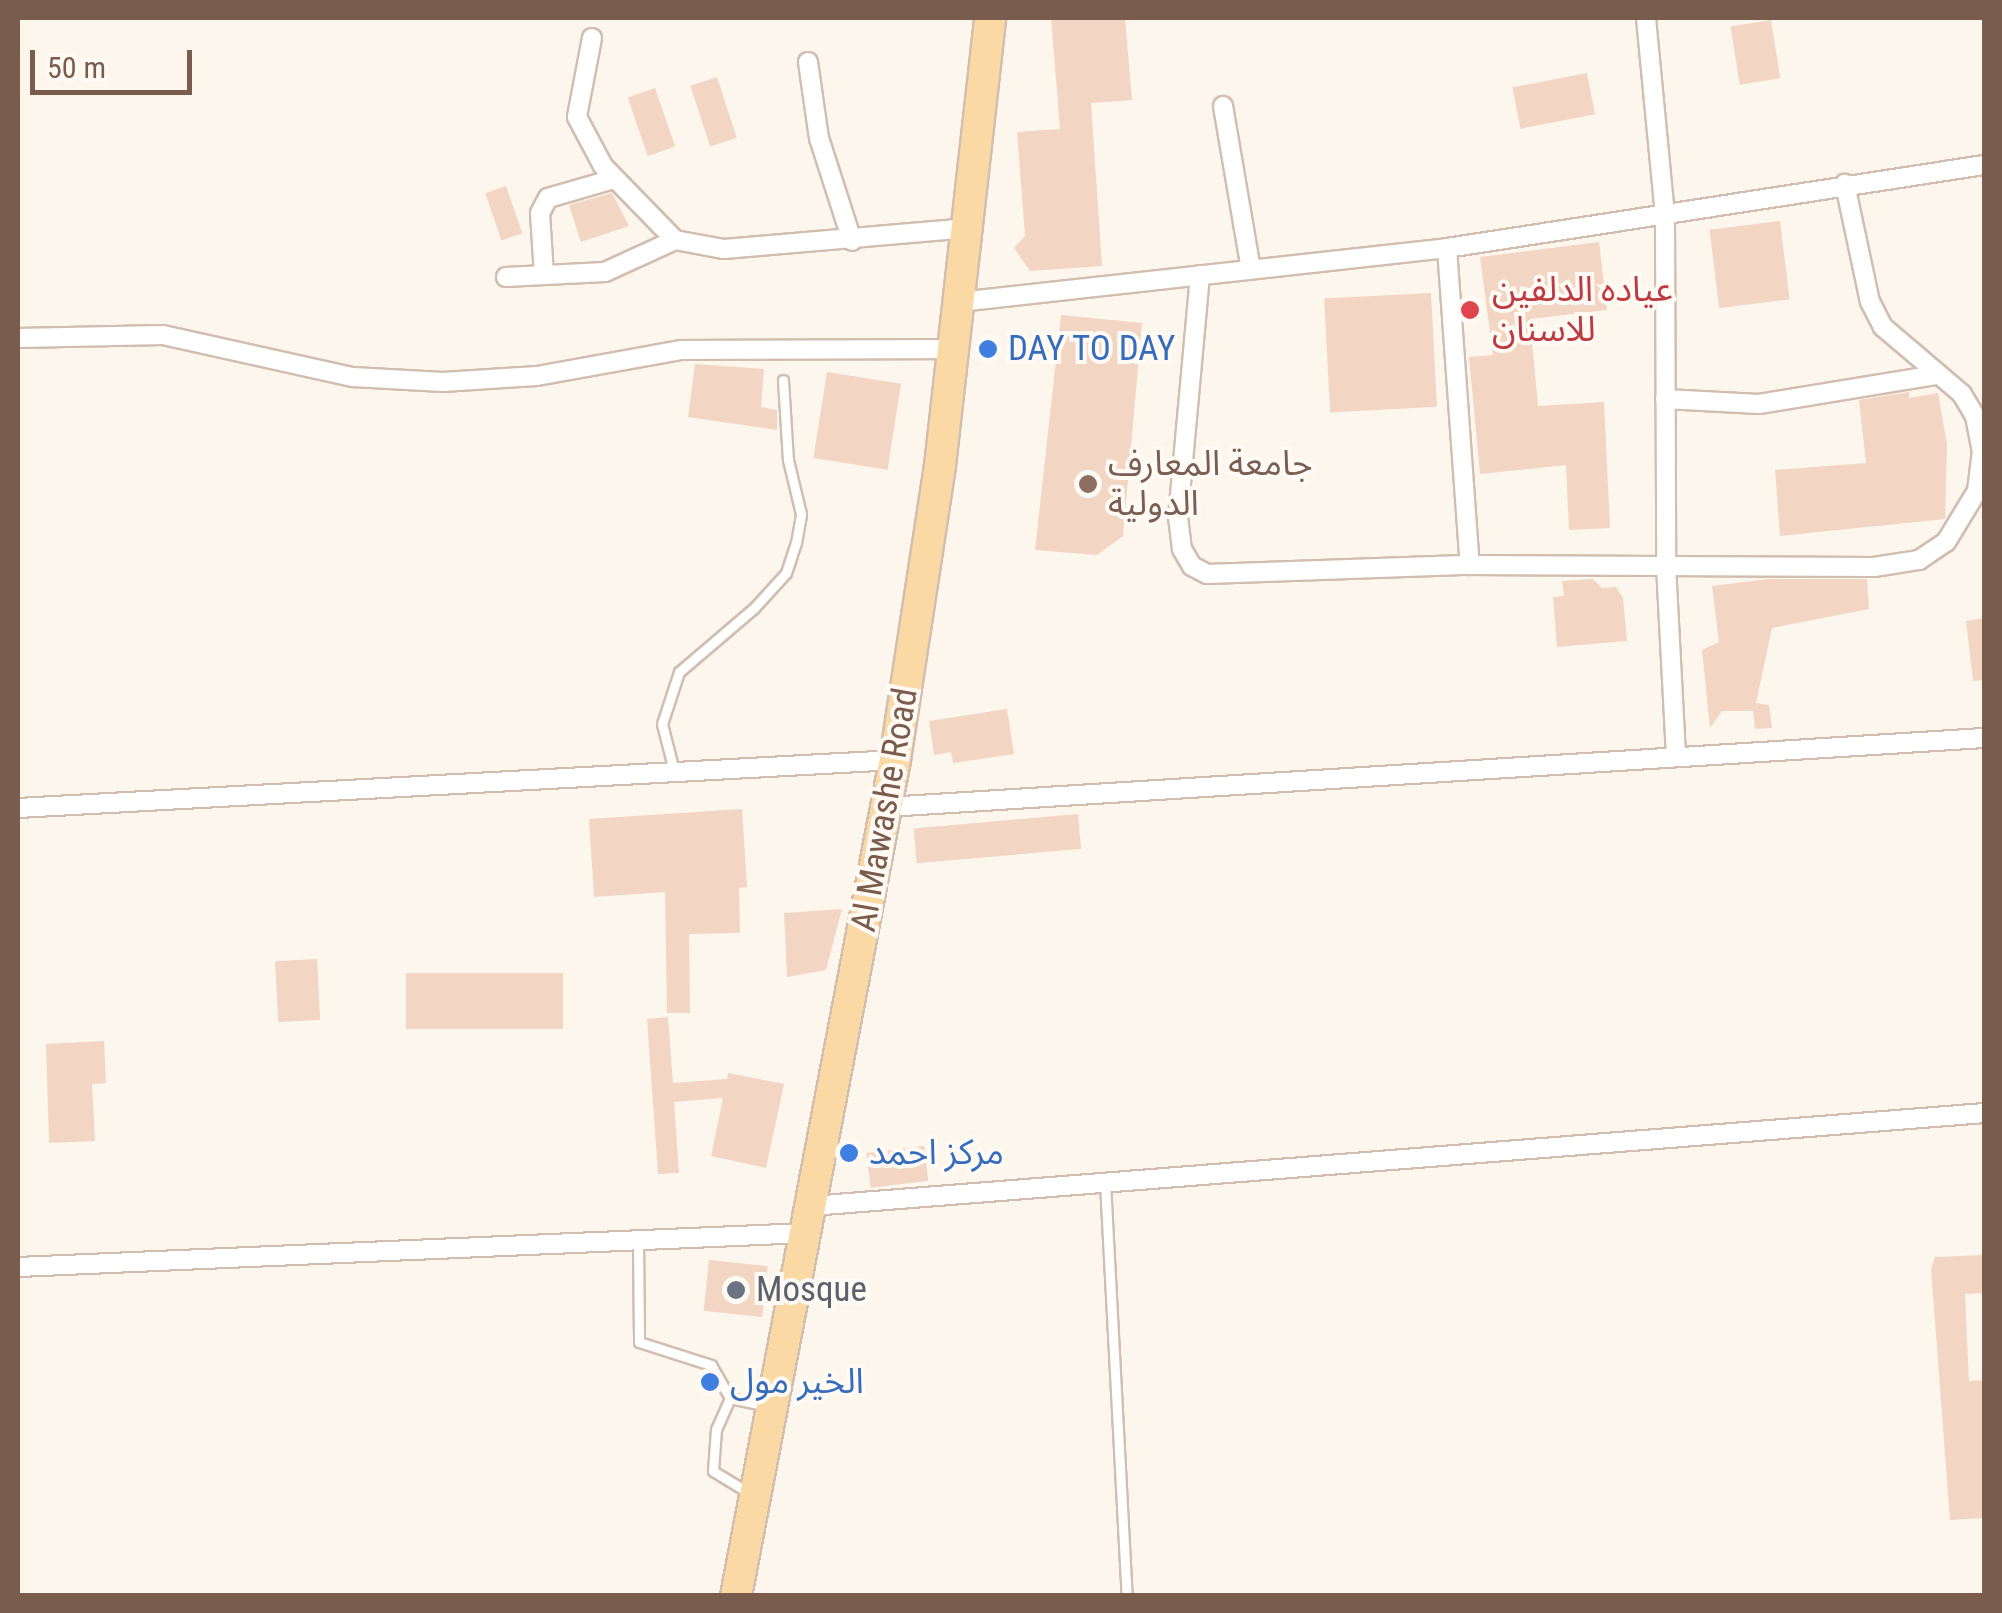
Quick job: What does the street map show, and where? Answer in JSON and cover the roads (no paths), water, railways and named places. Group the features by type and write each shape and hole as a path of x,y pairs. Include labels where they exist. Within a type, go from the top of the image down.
{"main road":[{"name":"Al Mawashe Road","path":"736,1596 887,807 954,349 990,18"}],"street":[{"path":"1646,18 1665,216 1666,565 1676,757"},
{"path":"592,38 577,117 614,178 675,240"},
{"path":"808,62 819,138 852,241"},
{"path":"1223,106 1251,269"},
{"path":"959,302 1447,248 1984,165"},
{"path":"544,275 540,214 548,198 614,178"},
{"path":"1200,274 1178,517 1182,549 1192,566 1207,574 1470,565 1874,568 1920,560 1946,542 1977,492 1982,452 1976,416 1938,375 1883,326 1870,302 1845,184"},
{"path":"506,278 604,272 675,240 724,249 969,228"},
{"path":"1447,248 1470,565"},
{"path":"18,338 163,336 353,376 443,382 536,376 682,350 954,349"},
{"path":"1665,399 1759,404 1938,375"},
{"path":"887,807 1984,738"},
{"path":"18,808 673,768 894,760"},
{"path":"18,1267 638,1241 1105,1182 1984,1113"}],"lane":[{"path":"673,768 662,724 680,672 775,585 796,543 801,514 788,460 784,380"},
{"path":"1105,1182 1127,1596"},
{"path":"638,1241 639,1342 712,1364 730,1398"},
{"path":"730,1398 772,1407"},
{"path":"730,1398 716,1429 713,1471 755,1496"}],"place":[{"name":"عياده الدلفين للاسنان","path":"1470,310"},
{"name":"DAY TO DAY","path":"988,349"},
{"name":"جامعة المعارف الدولية","path":"1088,484"},
{"name":"مركز احمد","path":"849,1153"},
{"name":"Mosque","path":"736,1290"},
{"name":"الخير مول","path":"710,1382"}]}
